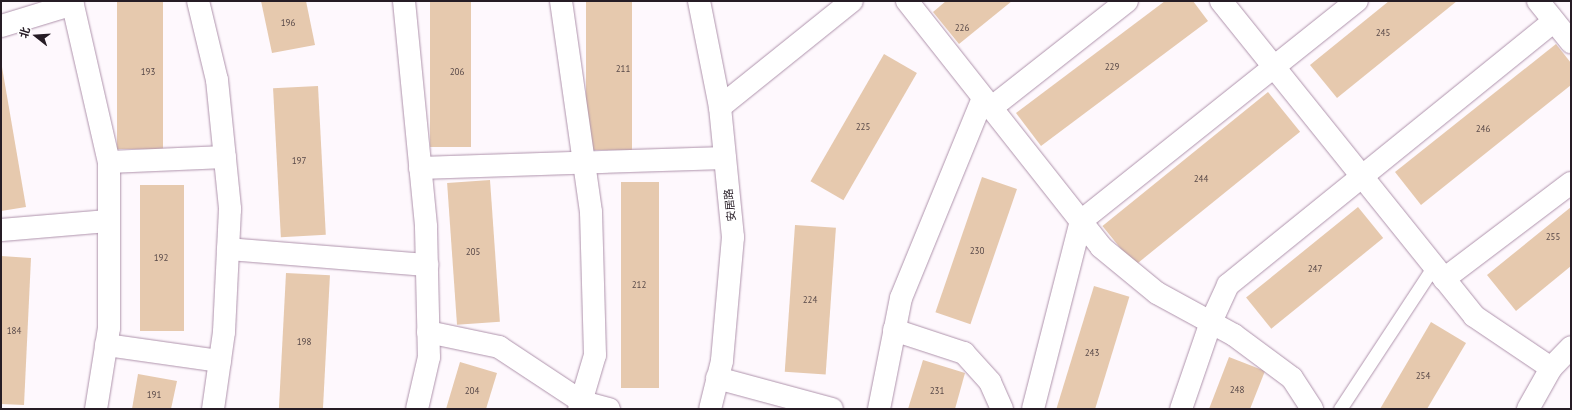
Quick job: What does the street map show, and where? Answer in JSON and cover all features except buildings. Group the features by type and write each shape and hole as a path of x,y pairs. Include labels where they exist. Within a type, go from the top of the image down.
{"street":[{"path":"198,1 217,80 230,209 220,361 213,409"},
{"path":"404,1 420,168 427,265 429,358 417,409"},
{"path":"561,1 591,212 595,355 580,405"},
{"name":"安居路","path":"700,1 720,107 733,237 718,378 710,409"},
{"path":"720,107 852,1"},
{"path":"907,1 1101,247 1157,293 1234,335 1292,378 1312,409"},
{"path":"879,409 901,298 987,103 1127,1"},
{"path":"1221,1 1474,316 1551,368"},
{"path":"1033,409 1081,221 1357,1"},
{"path":"1538,1 1571,42"},
{"path":"1,26 72,2 109,162 106,345 96,409"},
{"path":"1181,409 1211,322 1228,285 1554,21"},
{"path":"109,162 225,157"},
{"path":"420,168 725,158"},
{"path":"1439,272 1571,183"},
{"path":"1,230 109,221"},
{"path":"228,249 427,265"},
{"path":"894,330 964,353 990,382 1002,409"},
{"path":"428,332 499,348 580,405 609,409"},
{"path":"106,345 220,361"},
{"path":"1528,409 1551,368 1571,346"},
{"path":"718,378 832,409"}],"lane":[{"path":"1340,409 1439,272"}]}
